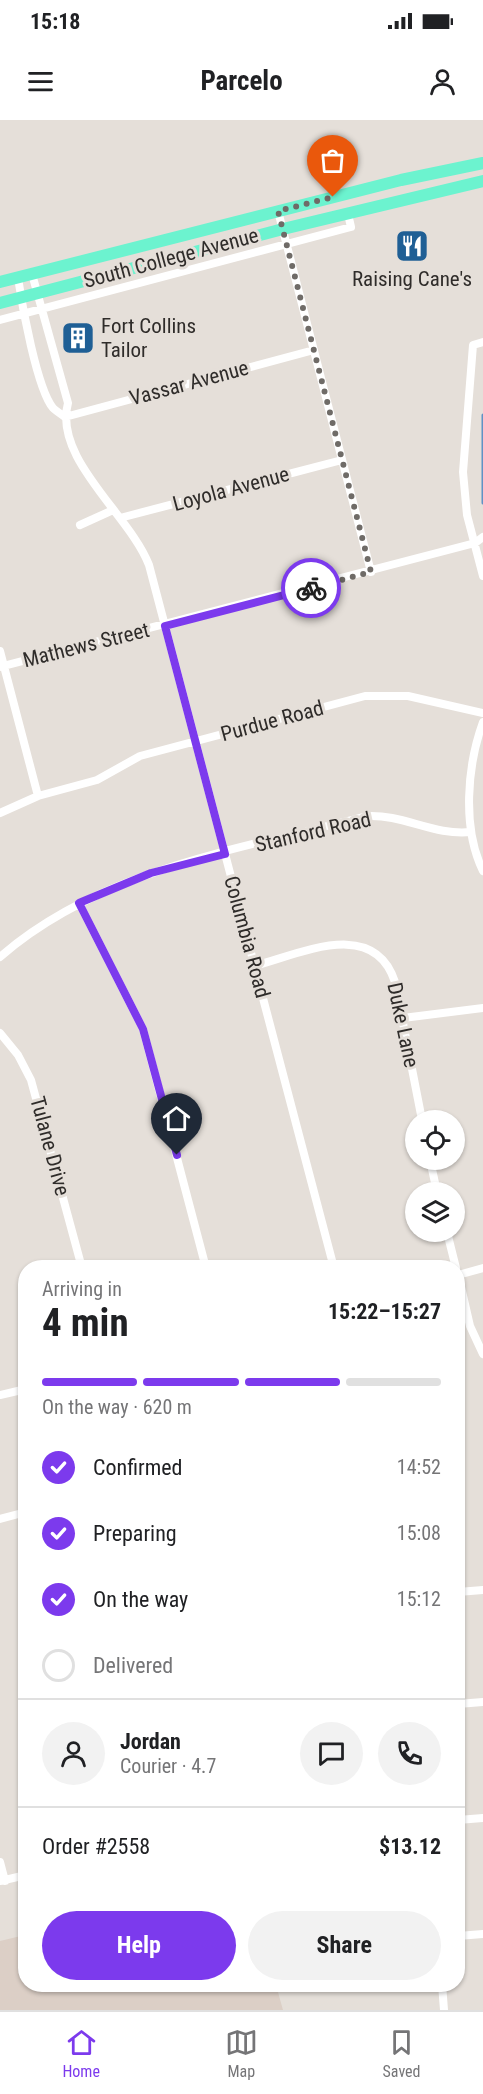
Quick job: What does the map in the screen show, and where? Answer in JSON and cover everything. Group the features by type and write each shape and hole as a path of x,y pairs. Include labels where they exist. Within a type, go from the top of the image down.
{"highway":[{"name":"South College Avenue","path":"0,282 401,180 483,163"},
{"name":"South College Avenue","path":"0,303 283,229 483,181"}],"street":[{"path":"278,211 371,572"},
{"path":"0,320 351,227 348,214"},
{"name":"Columbia Road","path":"32,274 68,403 64,417"},
{"name":"Columbia Road","path":"18,278 23,313 38,371 52,407 64,417 76,455 144,551 332,1260"},
{"path":"483,342 473,345 463,472 467,515 483,576"},
{"name":"Vassar Avenue","path":"64,417 314,350"},
{"name":"Loyola Avenue","path":"120,518 342,460"},
{"path":"80,525 113,510"},
{"name":"Mathews Street","path":"2,667 371,572 475,543 483,537"},
{"path":"0,651 2,667 38,796"},
{"name":"Purdue Road","path":"0,813 38,796 97,780 140,756 365,696 408,696 483,713"},
{"path":"483,722 473,772 471,832 483,871"},
{"name":"Stanford Road","path":"0,957 23,937 79,903 151,873 367,816 391,817 446,832 471,832"},
{"path":"79,903 133,1006 146,1036 204,1260"},
{"name":"Duke Lane","path":"254,966 338,944 367,947 381,956 392,973 420,1110"},
{"path":"403,1018 483,1008"},
{"name":"Tulane Drive","path":"0,1033 24,1065 36,1093 80,1260"},
{"path":"450,1242 454,1260"},
{"path":"465,1272 483,1268"},
{"path":"465,1304 470,1326 483,1354"},
{"path":"0,1395 18,1391"},
{"path":"0,1519 18,1514"},
{"path":"465,1591 483,1590"},
{"path":"465,1703 483,1702"},
{"path":"465,1819 483,1818"},
{"path":"0,1862 2,1881 18,1877"},
{"path":"465,1935 483,1934"},
{"path":"443,1992 444,2010"}],"shaded area":[{"path":"18,1937 18,1992 278,1992 283,2010 0,2010 0,1941"}],"waterway":[{"path":"483,415 483,503"}],"way so far":[{"path":"311,588 371,572 278,211 333,197"}],"place":[{"name":"Raising Cane's","path":"412,246"},
{"name":"Fort Collins Tailor","path":"78,338"}],"route":[{"path":"177,1155 143,1029 79,903 127,881 225,854 165,626 311,588"}]}
